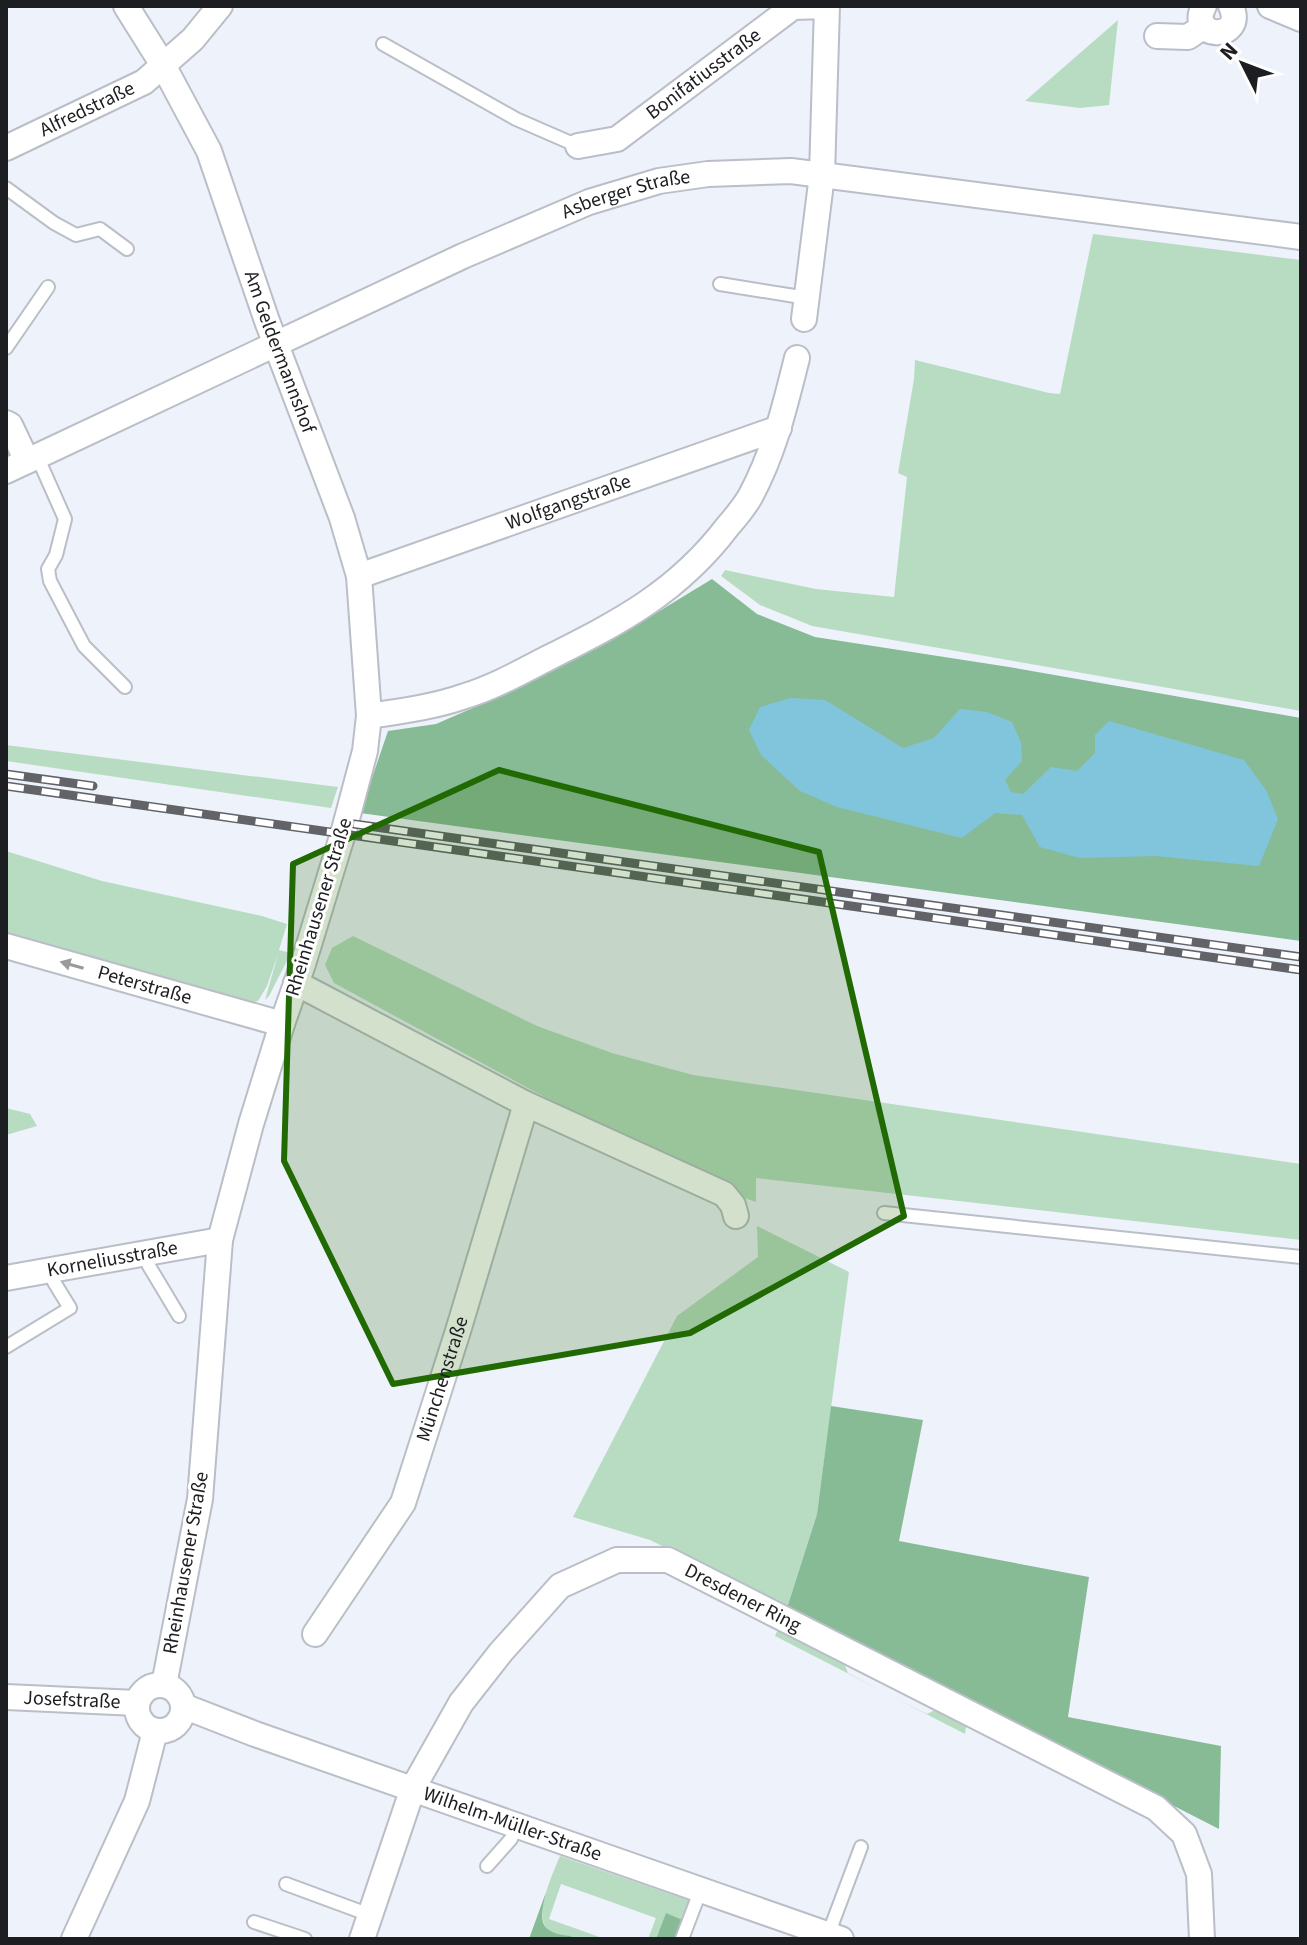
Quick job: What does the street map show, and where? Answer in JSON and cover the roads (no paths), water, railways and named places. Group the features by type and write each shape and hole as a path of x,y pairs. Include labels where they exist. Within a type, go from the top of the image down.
{"street":[{"name":"Am Geldermannshof","path":"126,6 163,65 209,151 275,343 342,518 359,576 369,716"},
{"name":"Alfredstraße","path":"6,148 144,82 193,39 220,6"},
{"name":"Bonifatiusstraße","path":"578,146 617,139 793,7 827,6 822,175"},
{"path":"1204,16 1208,30 1218,33 1228,29 1234,21 1231,6"},
{"path":"1270,6 1301,19"},
{"path":"1157,36 1188,37 1204,16"},
{"name":"Asberger Straße","path":"23,463 463,256 603,198 659,181 708,174 791,171 1301,237"},
{"path":"805,308 822,175"},
{"path":"369,716 428,707 467,696 527,669 638,610 674,583 721,536 749,499 779,428 797,358"},
{"path":"6,423 10,425 23,463"},
{"name":"Wolfgangstraße","path":"359,576 779,428"},
{"name":"Rheinhausener Straße","path":"164,1685 200,1499 220,1240 251,1124 358,778 369,716"},
{"name":"Peterstraße","path":"6,946 282,1024"},
{"path":"296,983 526,1104 724,1194 733,1205 736,1216"},
{"name":"Münchenstraße","path":"315,1634 403,1503 526,1104"},
{"name":"Korneliusstraße","path":"6,1278 220,1240"},
{"name":"Dresdener Ring","path":"362,1939 413,1788 461,1703 501,1652 560,1586 617,1560 668,1560 1156,1808 1184,1834 1199,1874 1202,1939"},
{"path":"164,1685 177,1693 183,1713 170,1730 155,1731 138,1718 137,1703 147,1689 164,1685"},
{"name":"Josefstraße","path":"6,1697 137,1703"},
{"name":"Wilhelm-Müller-Straße","path":"183,1706 834,1937"},
{"path":"74,1939 137,1801 155,1731"}],"lane":[{"path":"383,44 516,119 578,146"},
{"path":"6,188 76,235 100,229 127,249"},
{"path":"720,284 805,308"},
{"path":"6,348 48,287"},
{"path":"23,463 65,519 56,555 48,569 50,581 84,646 125,687"},
{"path":"884,1213 1301,1257"},
{"path":"145,1254 179,1316"},
{"path":"6,1347 70,1308 54,1282 52,1270"},
{"path":"487,1866 511,1839 516,1824"},
{"path":"834,1937 861,1847"},
{"path":"286,1884 370,1915"},
{"path":"682,1939 701,1889"},
{"path":"254,1922 305,1939"}],"water":[{"path":"790,698 825,700 903,748 934,738 960,709 987,712 1012,722 1021,743 1022,761 1005,780 1011,792 1023,794 1051,767 1077,771 1095,753 1095,735 1109,721 1244,760 1266,790 1278,819 1259,866 1155,856 1080,858 1040,847 1022,815 995,813 962,838 837,807 800,791 761,755 749,730 760,707"}],"railway":[{"path":"6,774 93,786"},
{"path":"6,786 1301,970"},
{"path":"354,824 1301,957"}]}
